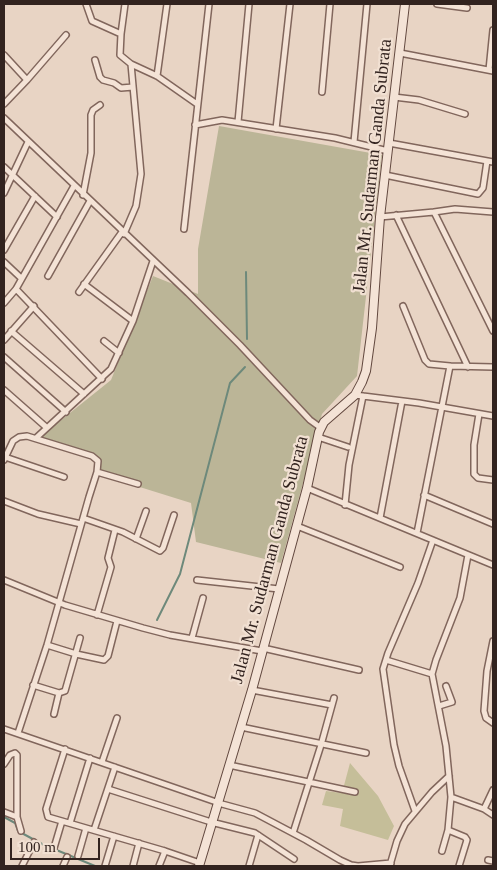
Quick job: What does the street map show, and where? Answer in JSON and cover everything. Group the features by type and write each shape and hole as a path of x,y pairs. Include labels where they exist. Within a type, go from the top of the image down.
{"street":[{"path":"86,4 92,21 122,34"},
{"path":"126,4 120,53 132,64 157,76 197,104"},
{"path":"157,76 167,4"},
{"path":"184,229 209,4"},
{"path":"238,122 249,4"},
{"path":"276,129 290,4"},
{"path":"322,92 330,4"},
{"path":"354,142 367,4"},
{"name":"Jalan Mr. Sudarman Ganda Subrata","path":"199,865 252,690 297,526 321,428 331,416 359,396 370,350 380,217 405,4"},
{"path":"437,4 467,8"},
{"path":"400,53 491,70 493,30"},
{"path":"4,104 28,80 66,35"},
{"path":"4,55 28,80"},
{"path":"95,60 103,80 114,83 118,88 133,87"},
{"path":"79,292 123,233 136,206 141,174 141,157 132,64"},
{"path":"394,97 419,100 465,114"},
{"path":"83,195 91,153 91,112 100,105"},
{"path":"4,118 240,345 310,420 321,428"},
{"path":"195,124 217,120 238,122 354,142 490,161 483,188 478,194 385,175"},
{"path":"4,194 28,142"},
{"path":"4,167 57,217"},
{"path":"4,302 16,289 74,186"},
{"path":"4,250 35,196"},
{"path":"48,276 90,202"},
{"path":"380,217 455,209 493,212"},
{"path":"434,212 493,331"},
{"path":"396,215 468,367"},
{"path":"36,438 111,369 133,321 153,261"},
{"path":"4,262 21,278"},
{"path":"84,284 133,321"},
{"path":"16,289 102,379"},
{"path":"4,340 34,306"},
{"path":"403,306 427,362 433,365 493,367"},
{"path":"11,331 84,394"},
{"path":"104,341 119,353"},
{"path":"4,357 66,412"},
{"path":"417,533 450,366"},
{"path":"4,390 46,428"},
{"path":"344,505 359,396 493,416"},
{"path":"380,518 402,401"},
{"path":"479,414 474,445 474,474 478,478 493,480"},
{"path":"18,733 60,602 97,472 98,462 92,456 36,438 23,436 16,438 5,456 64,477"},
{"path":"318,437 348,447"},
{"path":"97,472 138,484"},
{"path":"307,488 344,505 493,565"},
{"path":"424,495 493,524"},
{"path":"4,501 38,514 82,521 115,530 158,551 162,550 174,515"},
{"path":"136,539 146,511"},
{"path":"297,526 400,567"},
{"path":"97,615 112,568 108,558 115,530"},
{"path":"415,811 394,746 384,676 386,660 418,583 433,540"},
{"path":"442,851 448,830 452,796 439,706 432,674 460,598 468,555"},
{"path":"4,580 97,615 163,633 263,649 360,670"},
{"path":"197,580 279,590"},
{"path":"192,638 203,598"},
{"path":"47,645 101,661 107,659 117,621"},
{"path":"33,685 60,693 64,692 67,689 80,638"},
{"path":"493,642 487,671 484,710 486,718 493,723"},
{"path":"386,660 432,674"},
{"path":"439,706 452,702 446,686"},
{"path":"252,690 332,705"},
{"path":"54,714 60,693"},
{"path":"293,833 334,698"},
{"path":"102,762 117,718"},
{"path":"241,727 366,753"},
{"path":"4,728 255,813 340,860 358,866 391,865 400,831 415,811 449,776"},
{"path":"65,749 46,812 48,817 165,851 199,865"},
{"path":"4,764 10,755 15,753 17,755 17,817 21,831"},
{"path":"70,823 90,758"},
{"path":"229,765 309,784 355,792"},
{"path":"94,830 115,767"},
{"path":"108,789 258,835 294,859"},
{"path":"484,809 493,790"},
{"path":"452,796 484,809 493,815"},
{"path":"5,814 17,817"},
{"path":"54,848 62,821"},
{"path":"78,856 86,828"},
{"path":"448,830 465,837 467,840 459,866"},
{"path":"248,866 258,835"},
{"path":"104,866 114,836"},
{"path":"22,866 34,842"},
{"path":"133,866 139,843"},
{"path":"159,866 165,851"},
{"path":"63,866 67,857"}],"shaded area":[{"path":"219,126 382,155 357,376 322,414 281,563 196,542 191,503 98,474 101,462 35,441 111,380 153,276 198,294 198,249"},
{"path":"350,763 378,796 394,826 388,840 340,826 343,809 322,805 326,791 342,793"}],"waterway":[{"path":"246,272 247,339"},
{"path":"157,620 180,574 230,383 245,367"},
{"path":"4,817 15,823 18,831 42,844 95,866"}]}
